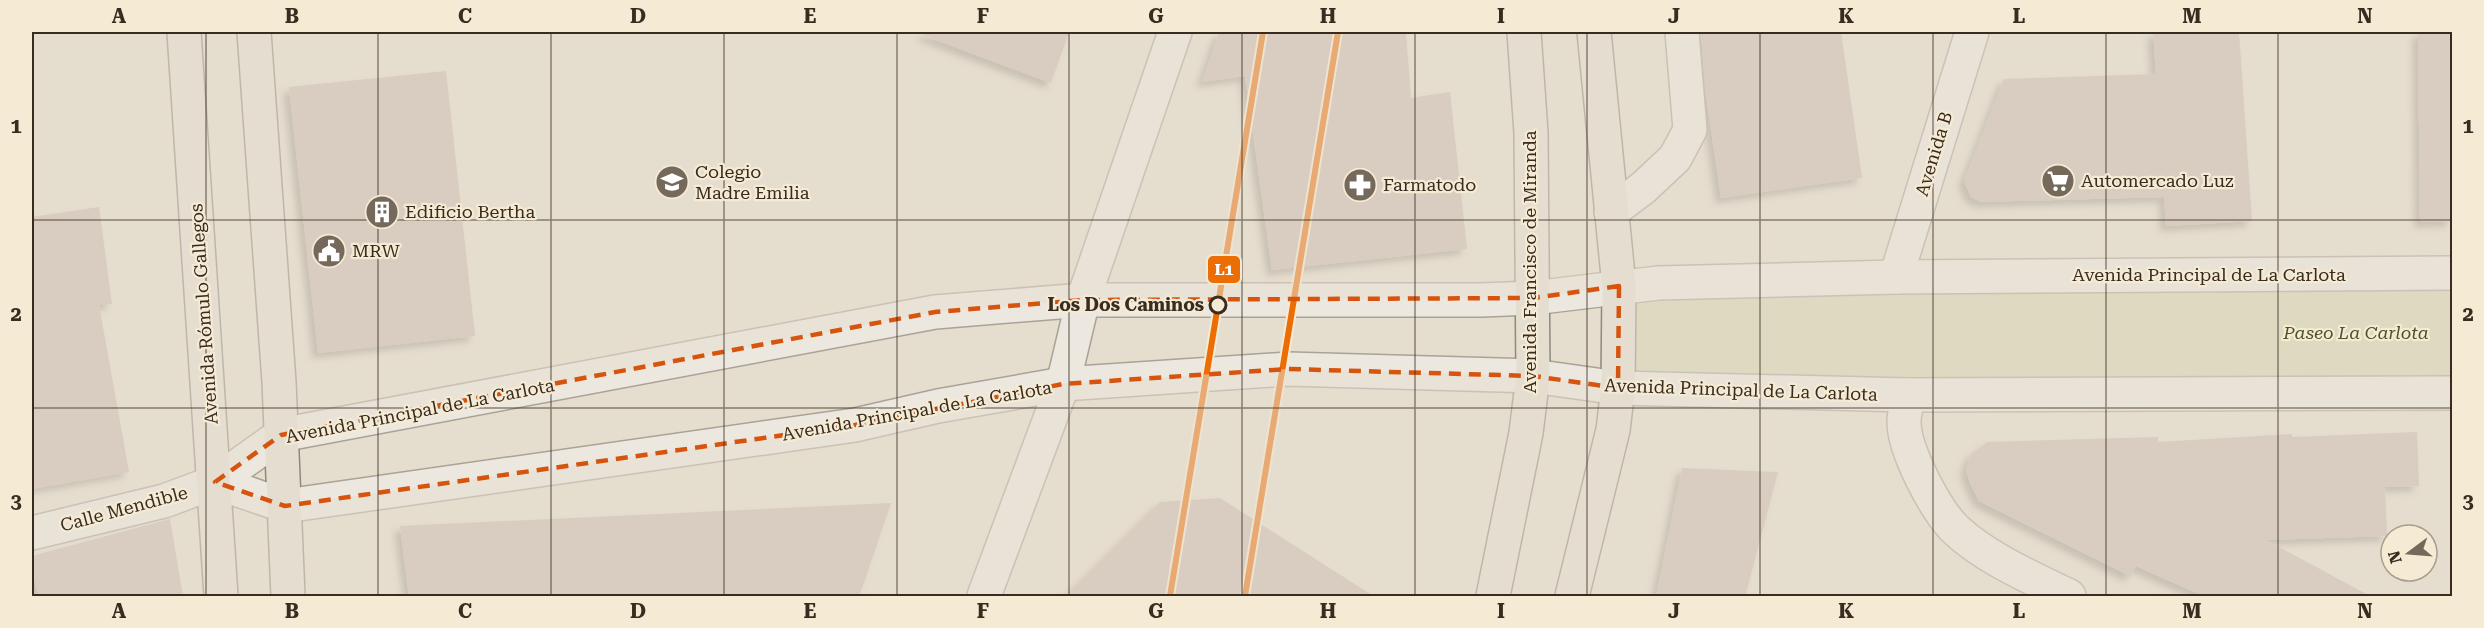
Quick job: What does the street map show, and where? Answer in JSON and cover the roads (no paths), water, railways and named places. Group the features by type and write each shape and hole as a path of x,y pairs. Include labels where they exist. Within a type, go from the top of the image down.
{"main road":[{"name":"Avenida Rómulo Gallegos","path":"184,32 221,597"},
{"path":"254,32 281,435 288,597"},
{"name":"Avenida Francisco de Miranda","path":"1493,597 1526,433 1533,376 1531,133 1524,32"},
{"path":"1572,597 1614,430 1618,388 1619,286 1594,32"}],"street":[{"path":"984,597 1063,384 1083,300 1175,32"},
{"path":"1611,212 1643,188 1676,158 1690,130 1682,32"},
{"name":"Avenida B","path":"1896,277 1972,32"},
{"name":"Avenida Principal de La Carlota","path":"215,482 281,435 935,312 1083,300 1533,298 1658,283 1896,277 2452,273"},
{"name":"Avenida Principal de La Carlota","path":"215,482 285,507 855,425 938,406 1063,384 1288,369 1533,376 1618,388 1908,395 2452,393"},
{"path":"1908,395 1904,424 1917,468 1941,512 1955,529 1999,561 2069,597"},
{"name":"Calle Mendible","path":"32,533 164,501 215,482"}],"place":[{"name":"Automercado Luz","path":"2058,181"},
{"name":"Colegio Madre Emilia","path":"672,182"},
{"name":"Farmatodo","path":"1360,185"},
{"name":"Edificio Bertha","path":"382,212"},
{"name":"MRW","path":"329,251"},
{"name":"Los Dos Caminos","path":"1218,305"}],"park label":[{"name":"Paseo La Carlota","path":"2356,333"}]}
